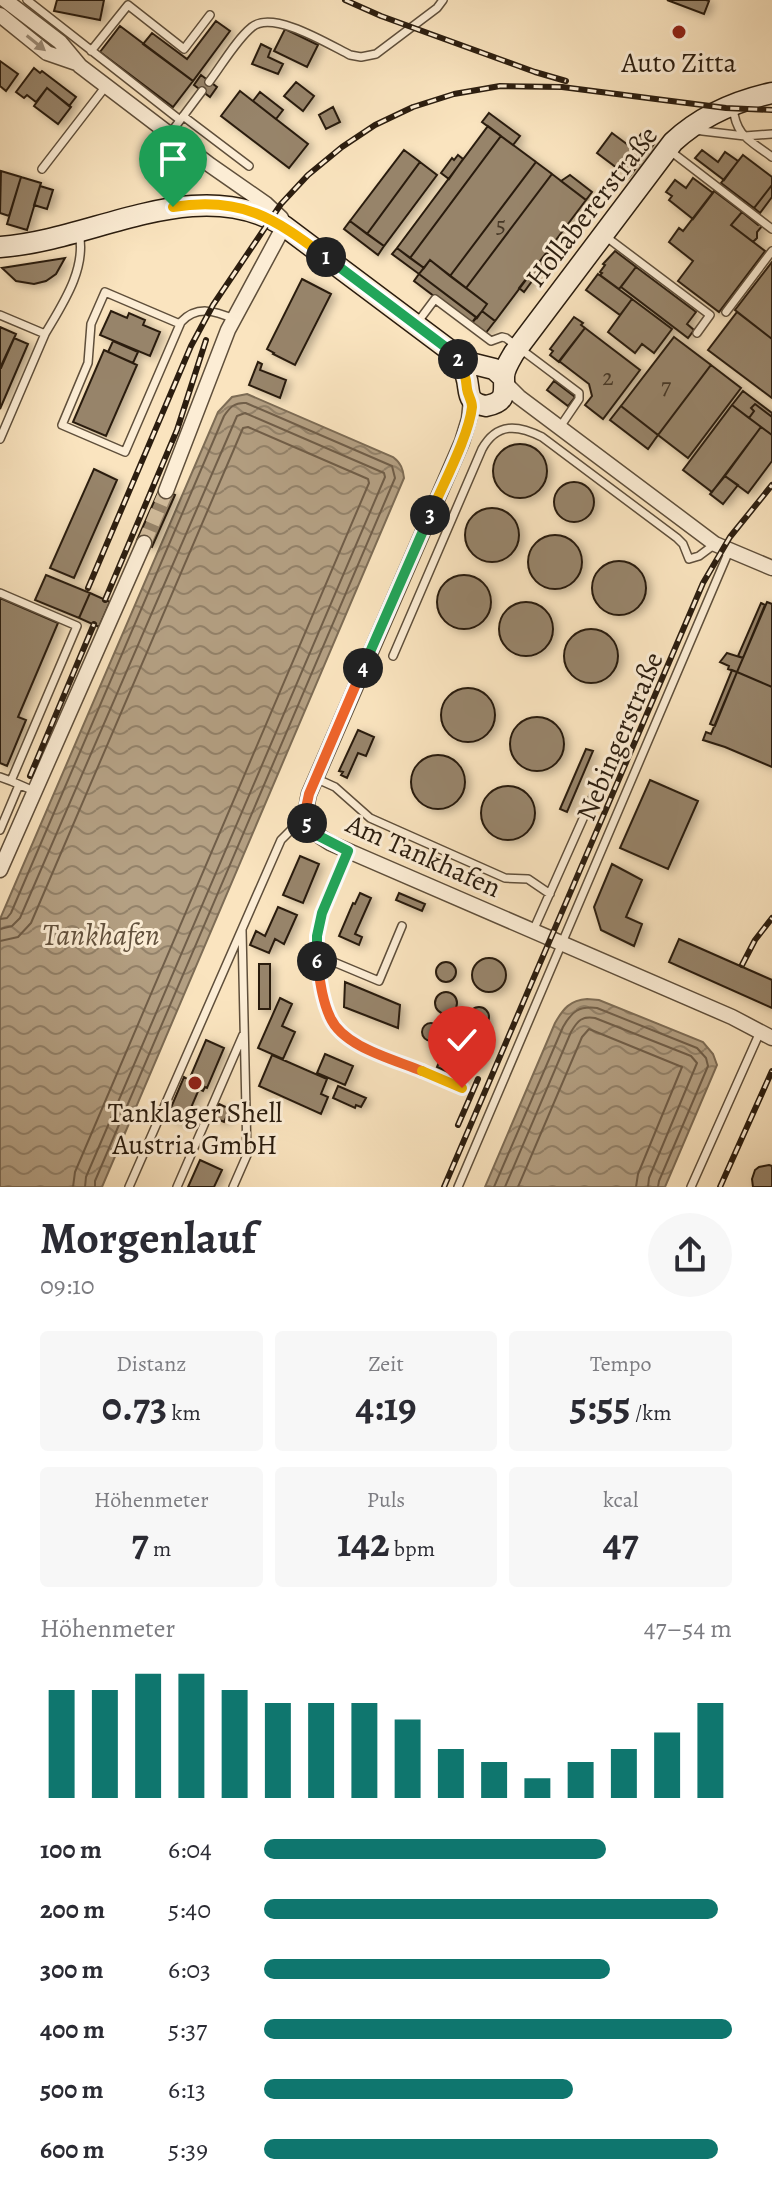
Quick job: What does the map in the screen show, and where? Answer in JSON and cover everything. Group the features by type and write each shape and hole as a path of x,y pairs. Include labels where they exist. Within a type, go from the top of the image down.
{"street":[{"path":"5,0 60,42 76,63 281,218 234,319 166,491"},
{"path":"0,15 47,53 76,63"},
{"name":"Hollabererstraße","path":"493,386 516,350 667,149 701,120 733,105 772,93"},
{"path":"0,247 27,244 163,209 192,205 228,206 277,222 465,360 493,386 560,427 722,548 772,568"},
{"name":"Am Tankhafen","path":"462,442 469,419 493,386"},
{"name":"Am Tankhafen","path":"493,386 462,442 315,778 306,808 306,822 315,834 348,851 732,1017 766,1035"},
{"path":"0,870 144,543"}],"lane":[{"path":"27,0 91,51 249,166"},
{"path":"209,82 253,26 264,21 279,22 350,55 361,57 376,54 437,8 443,0"},
{"path":"91,51 128,5 184,49 210,15"},
{"path":"42,169 106,86"},
{"path":"169,135 202,91"},
{"path":"733,105 737,127 772,157"},
{"path":"687,130 745,136 772,134"},
{"path":"667,149 772,229"},
{"path":"0,439 45,334 60,310 78,268 81,249 79,232"},
{"path":"603,234 710,315 697,333"},
{"path":"726,312 772,251"},
{"path":"180,324 105,292 91,324 88,363 62,425 125,452 180,324 198,311 234,319"},
{"path":"416,324 435,299 491,341 506,338 516,350 579,393 579,399 560,427"},
{"path":"0,315 45,334"},
{"path":"393,656 482,449 486,441 501,430 514,427 526,429 542,437 677,538 689,559 722,548"},
{"name":"Nebingerstraße","path":"458,1187 722,548"},
{"path":"0,593 77,626 15,783 0,830"},
{"path":"0,777 34,791"},
{"path":"315,778 335,787 370,818 505,878 528,879 550,894"},
{"path":"533,931 594,794"},
{"path":"129,1187 281,840 293,828 306,822"},
{"path":"348,851 322,913 317,936 323,995 330,1018 348,1040 462,1088"},
{"path":"317,955 379,981 402,926"},
{"path":"233,1187 247,1155 242,928"},
{"path":"177,1187 244,1033"},
{"path":"691,1187 766,1035"}],"water":[{"name":"Tankhafen","path":"247,394 393,457 401,466 404,478 102,1187 0,1187 0,919 218,412 232,397"},
{"path":"587,999 599,1000 703,1042 713,1054 717,1065 665,1187 485,1187 555,1023 568,1006"}],"building":[{"path":"57,0 104,0 100,20 54,11"},
{"path":"667,0 706,0 709,1 704,14"},
{"path":"216,21 230,31 193,81 143,44 152,33 187,59"},
{"path":"120,26 193,81 173,107 100,52"},
{"path":"285,29 318,45 307,67 274,51"},
{"path":"261,44 271,49 268,57 283,64 278,74 252,64"},
{"path":"0,61 18,74 6,91 0,86"},
{"path":"34,68 76,97 69,106 47,88 36,102 16,92"},
{"path":"201,75 217,87 210,97 194,85"},
{"path":"296,82 314,96 303,111 284,96"},
{"path":"47,88 71,107 58,124 34,106"},
{"path":"240,91 308,144 289,168 221,116"},
{"path":"260,92 283,110 276,119 253,101"},
{"path":"333,107 340,122 326,129 319,115"},
{"path":"489,113 520,136 513,145 482,122"},
{"path":"488,126 501,136 410,258 397,248"},
{"path":"612,133 644,157 629,177 597,153"},
{"path":"641,134 654,144 644,157 631,147"},
{"path":"501,136 536,162 450,276 430,260 424,268 410,258"},
{"path":"404,150 420,162 367,234 350,221"},
{"path":"702,150 718,162 725,152 738,161 724,180 695,158"},
{"path":"458,155 463,159 449,179 441,173"},
{"path":"743,155 772,177 772,185 754,208 721,183"},
{"path":"420,162 437,175 384,246 367,234"},
{"path":"536,162 552,174 466,288 450,276"},
{"path":"1,171 21,177 9,216 0,213"},
{"path":"552,174 586,200 495,321 482,311 487,304 466,288"},
{"path":"570,175 592,192 586,200 561,181"},
{"path":"21,177 41,183 27,230 7,224"},
{"path":"693,178 713,193 693,219 669,200 672,196 666,192 675,180 686,188"},
{"path":"772,185 772,197 760,213 754,208"},
{"path":"40,186 53,190 47,209 34,205"},
{"path":"714,191 742,212 731,225 765,251 719,312 678,281 693,261 669,242 679,228 683,231"},
{"path":"742,212 758,225 763,225 753,242 731,225"},
{"path":"350,221 384,246 378,255 344,229"},
{"path":"397,248 424,268 419,274 392,254"},
{"path":"615,251 636,267 619,289 600,275 603,264"},
{"path":"547,252 551,255 524,292 519,288"},
{"path":"65,258 56,274 34,284 16,281 2,268"},
{"path":"430,260 487,304 477,318 419,274"},
{"path":"772,262 772,339 735,310"},
{"path":"636,267 696,312 687,324 694,330 688,338 621,287"},
{"path":"419,274 476,317 471,324 414,281"},
{"path":"598,274 632,299 620,315 586,290"},
{"path":"302,279 331,294 295,365 267,349"},
{"path":"632,299 672,329 654,353 642,344 635,353 608,332"},
{"path":"111,311 127,318 129,313 145,320 143,325 160,332 150,356 100,335"},
{"path":"482,311 495,321 485,334 471,324"},
{"path":"737,312 772,339 772,398 708,350"},
{"path":"574,317 585,328 559,362 550,355 553,351 550,349"},
{"path":"0,327 16,334 1,368 0,368"},
{"path":"585,328 640,370 603,419 585,405 592,396 589,384 559,361"},
{"path":"674,337 711,365 658,435 621,406"},
{"path":"14,338 28,344 0,409 0,368"},
{"path":"113,341 138,352 133,363 108,352"},
{"path":"104,350 137,365 106,436 73,422"},
{"path":"258,362 262,364 260,370 286,380 280,398 249,385"},
{"path":"711,365 741,388 688,458 658,435"},
{"path":"554,381 575,397 568,406 547,390"},
{"path":"743,391 772,413 772,417 755,404 749,418 732,405"},
{"path":"755,404 772,417 772,435 749,418"},
{"path":"732,405 761,427 712,492 683,470"},
{"path":"621,406 658,435 648,449 610,420"},
{"path":"761,427 772,435 772,461 748,493 725,476"},
{"path":"520,444 539,452 547,471 539,490 520,498 501,490 493,471 501,452"},
{"path":"94,469 117,480 74,578 50,568"},
{"path":"725,476 738,485 723,504 710,494"},
{"path":"574,482 588,488 594,502 588,516 574,522 560,516 554,502 560,488"},
{"path":"160,488 175,495 152,547 137,540"},
{"path":"492,508 511,516 519,535 511,554 492,562 473,554 465,535 473,516"},
{"path":"555,535 574,543 582,562 574,581 555,589 536,581 528,562 536,543"},
{"path":"619,561 638,569 646,588 638,607 619,615 600,607 592,588 600,569"},
{"path":"46,575 90,593 79,618 35,600"},
{"path":"464,575 483,583 491,602 483,621 464,629 445,621 437,602 445,583"},
{"path":"90,593 110,602 99,627 79,618"},
{"path":"0,598 58,623 18,717 26,720 7,766 0,763"},
{"path":"526,602 545,610 553,629 545,648 526,656 507,648 499,629 507,610"},
{"path":"767,602 772,604 772,687 737,672"},
{"path":"761,603 765,605 743,658 738,656"},
{"path":"591,629 610,637 618,656 610,675 591,683 572,675 564,656 572,637"},
{"path":"727,653 743,658 737,672 720,662"},
{"path":"732,670 737,672 715,726 710,724"},
{"path":"737,672 772,687 772,767 703,740 706,732 711,734"},
{"path":"468,688 487,696 495,715 487,734 468,742 449,734 441,715 449,696"},
{"path":"537,717 556,725 564,744 556,763 537,771 518,763 510,744 518,725"},
{"path":"358,730 374,737 366,756 358,753 347,778 339,771"},
{"path":"586,749 593,751 567,812 560,809"},
{"path":"438,755 457,763 465,782 457,801 438,809 419,801 411,782 419,763"},
{"path":"650,780 698,801 668,869 620,848"},
{"path":"508,786 527,794 535,813 527,832 508,840 489,832 481,813 489,794"},
{"path":"300,856 319,864 303,903 283,895"},
{"path":"612,864 642,880 626,917 642,924 634,946 601,930 594,907"},
{"path":"360,893 371,898 355,934 362,937 359,945 339,936"},
{"path":"399,893 425,904 422,911 396,900"},
{"path":"278,907 297,915 284,944 275,939 269,953 250,945 256,931 265,936"},
{"path":"679,939 772,980 772,1008 669,962"},
{"path":"489,958 501,963 506,975 501,987 489,992 477,987 472,975 477,963"},
{"path":"446,962 453,965 456,972 453,979 446,982 439,979 436,972 439,965"},
{"path":"259,964 270,964 270,1009 259,1009"},
{"path":"345,982 400,1005 398,1028 344,1007"},
{"path":"446,992 457,1003 446,1014 435,1003"},
{"path":"280,998 292,1004 282,1026 295,1032 283,1059 258,1048"},
{"path":"475,1007 483,1007 489,1017 483,1027 475,1027 469,1021 469,1013"},
{"path":"431,1023 440,1032 431,1041 422,1032"},
{"path":"477,1033 491,1038 478,1068 465,1062"},
{"path":"456,1034 465,1043 456,1052 447,1043"},
{"name":"Tanklager Shell Austria GmbH","path":"206,1040 224,1048 207,1088 203,1091 199,1089 184,1124 167,1117 184,1077 189,1080"},
{"path":"325,1054 353,1066 345,1085 317,1073"},
{"path":"272,1055 327,1079 321,1094 328,1097 321,1114 259,1086"},
{"path":"442,1055 463,1063 457,1076 437,1067"},
{"path":"338,1086 366,1098 361,1107 356,1105 355,1108 333,1098"},
{"path":"219,1104 230,1109 224,1122 213,1117"},
{"path":"200,1160 222,1170 214,1187 188,1187"},
{"path":"772,1166 772,1187 753,1187 755,1170"}],"tunnel":[{"path":"144,543 166,491"}],"railway":[{"path":"345,0 381,16 566,81"},
{"path":"88,588 191,346 213,305 281,204 308,175 342,147 375,125 413,107 454,94 500,86 562,87 726,108 772,110"},
{"path":"105,600 177,430 206,340"},
{"path":"444,1187 703,583 730,537 772,485"},
{"path":"30,776 94,624"},
{"path":"742,965 755,940 772,918"},
{"path":"720,1187 772,1071"},
{"path":"458,1125 478,1079"}],"place":[{"name":"Auto Zitta","path":"679,32"},
{"name":"Tanklager Shell Austria GmbH","path":"195,1083"}],"route":[{"path":"173,207 228,206 274,220 452,352 468,381 472,406 462,442 309,794 306,808 306,822 315,834 348,851 322,913 317,936 317,961 330,1018 348,1040 462,1088"}]}
